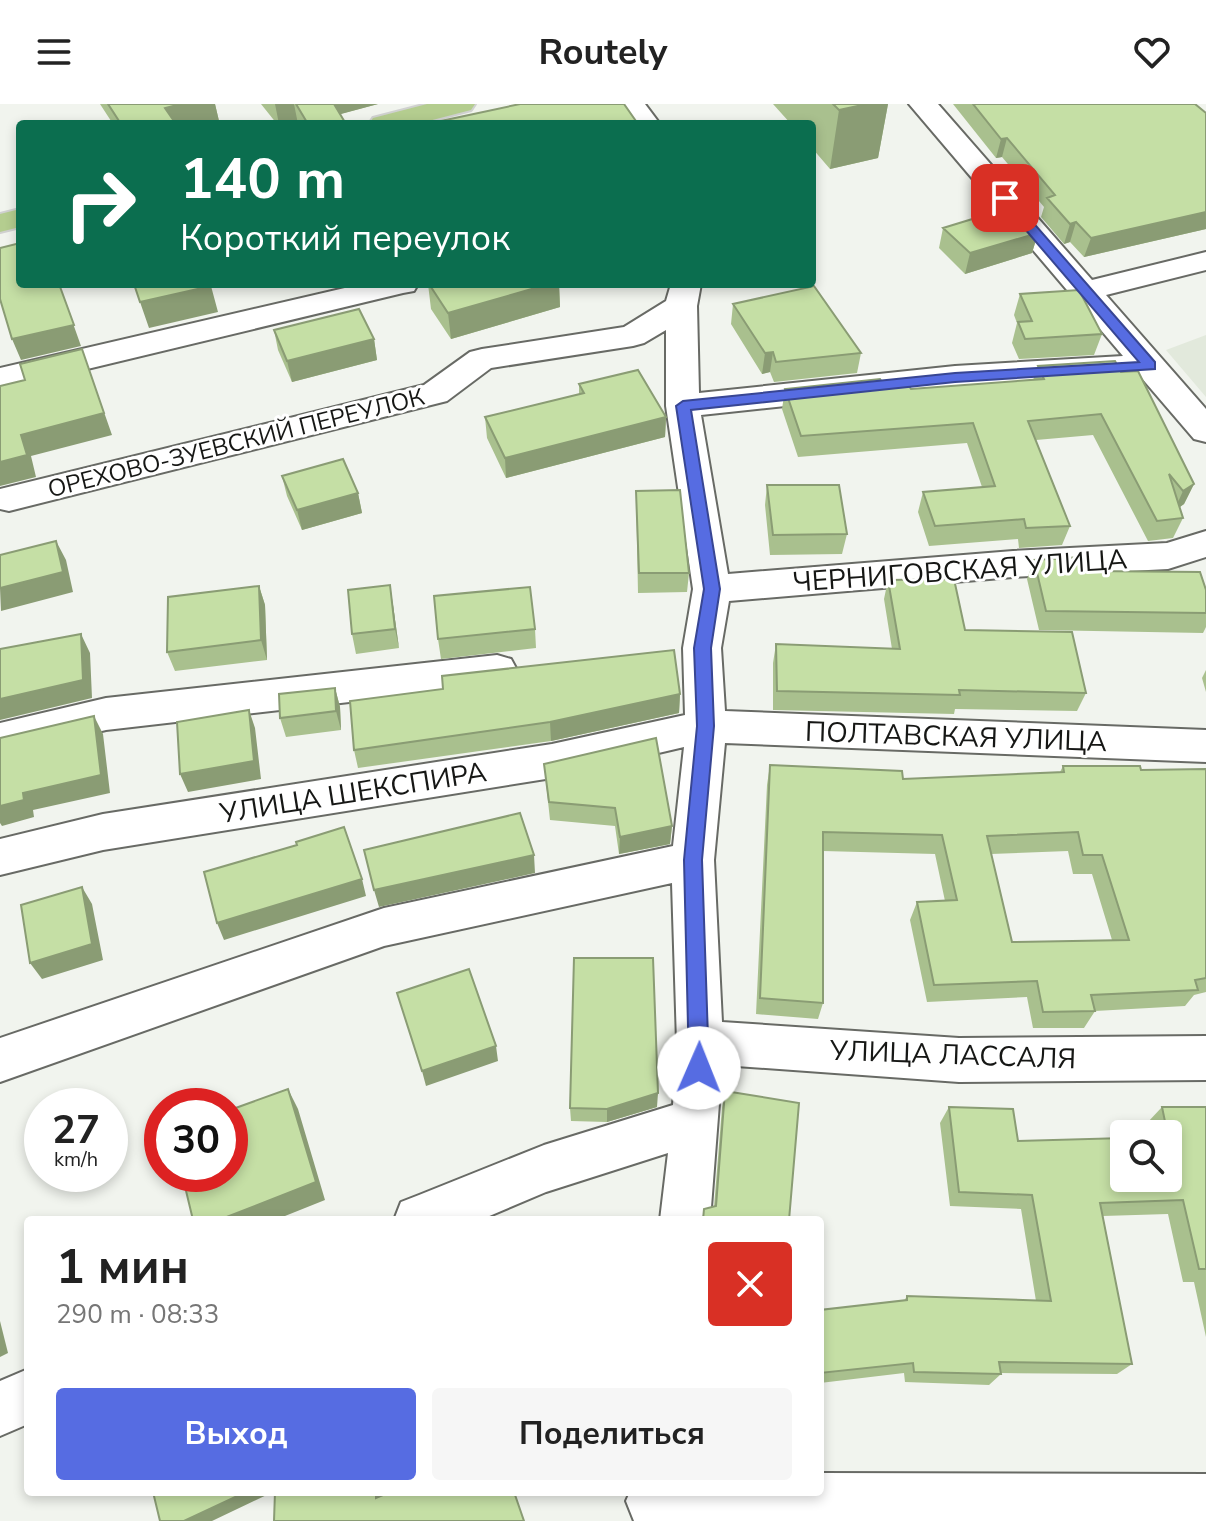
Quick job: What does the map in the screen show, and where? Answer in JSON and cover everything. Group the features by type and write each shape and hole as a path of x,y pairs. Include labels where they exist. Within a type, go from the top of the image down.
{"main road":[{"path":"399,120 461,104"}],"street":[{"path":"923,104 1206,431"},
{"path":"1086,291 1206,261"},
{"path":"0,379 386,288"},
{"path":"684,295 683,406 712,589 687,649 706,726 693,860 700,1042 696,1121 685,1216"},
{"name":"ОРЕХОВО-ЗУЕВСКИЙ ПЕРЕУЛОК","path":"9,499 435,393 482,359 633,336 684,295"},
{"path":"683,406 955,377 1150,365"},
{"name":"ЧЕРНИГОВСКАЯ УЛИЦА","path":"712,589 1013,564 1168,556 1206,544"},
{"path":"0,739 106,714 536,666"},
{"name":"ПОЛТАВСКАЯ УЛИЦА","path":"706,726 1206,746"},
{"name":"УЛИЦА ШЕКСПИРА","path":"0,857 118,829 552,761 706,726"},
{"path":"0,1060 384,927 693,860"},
{"name":"УЛИЦА ЛАССАЛЯ","path":"700,1042 959,1060 1206,1058"},
{"path":"429,1216 544,1169 696,1121"},
{"path":"0,1409 24,1398"},
{"path":"653,1505 1206,1502"}],"shaded area":[{"path":"1206,335 1206,397 1166,350"}],"building":[{"path":"108,104 181,104 165,108 173,120 118,120"},
{"path":"296,104 334,104 344,120 306,120"},
{"path":"520,104 624,104 635,120 446,120"},
{"path":"833,104 867,104 839,110"},
{"path":"973,104 1195,104 1206,113 1206,212 1091,238 1076,222 1070,224 1047,198 1055,195 1007,138 1001,139"},
{"path":"1015,206 1038,233 970,253 943,228"},
{"path":"16,244 16,288 60,288 74,325 12,339 0,299 0,248"},
{"path":"135,288 202,288 140,302"},
{"path":"432,288 535,288 448,313"},
{"path":"815,288 861,353 776,362 773,352 765,353 733,304"},
{"path":"1079,290 1102,334 1025,339 1018,322 1032,321 1020,294"},
{"path":"359,309 374,339 287,361 274,330"},
{"path":"82,349 104,413 21,435 27,455 0,462 0,386 25,380 20,364"},
{"path":"1115,361 1121,372 1138,371 1194,484 1183,491 1169,474 1183,518 1157,521 1101,414 1028,421 1070,526 1026,528 1024,519 935,526 923,492 995,486 973,423 801,436 785,389 880,379 886,388 909,386 911,389 1044,379 1038,366"},
{"path":"638,370 666,417 505,458 485,417 584,393 579,384"},
{"path":"343,459 358,493 297,510 282,476"},
{"path":"767,485 839,485 847,534 773,535"},
{"path":"680,490 689,573 639,573 636,491"},
{"path":"56,541 63,572 0,588 0,555"},
{"path":"1082,557 1088,571 1200,572 1206,590 1206,613 1046,611 1034,560"},
{"path":"954,579 965,630 1072,632 1086,693 959,690 960,695 777,691 776,644 900,649 888,580"},
{"path":"390,585 395,629 352,634 348,590"},
{"path":"259,586 261,640 167,652 168,597"},
{"path":"530,587 535,629 438,639 434,596"},
{"path":"81,634 83,680 0,699 0,649"},
{"path":"674,650 680,694 550,722 354,750 350,701 443,689 442,676"},
{"path":"335,688 336,711 280,718 279,694"},
{"path":"249,710 254,761 180,774 177,722"},
{"path":"94,716 101,775 23,793 24,800 0,806 0,738"},
{"path":"656,738 672,826 620,837 615,808 549,802 544,764"},
{"path":"770,765 902,771 903,779 1064,772 1063,766 1206,769 1206,978 1195,980 1198,990 1091,995 1095,1011 1043,1012 1037,981 934,985 917,902 957,900 942,835 823,832 823,1003 760,998","holes":["1078,832 1083,855 1102,855 1129,940 1012,942 987,836"]},
{"path":"520,813 534,855 374,890 364,850"},
{"path":"344,827 362,879 217,923 204,872 297,845 296,842"},
{"path":"82,887 92,944 30,963 21,905"},
{"path":"574,958 653,958 658,1093 607,1109 570,1108"},
{"path":"469,969 496,1046 422,1071 397,993"},
{"path":"288,1089 316,1182 229,1216 192,1216 186,1192 248,1192 248,1103"},
{"path":"725,1091 799,1103 789,1216 703,1216 704,1209 716,1206"},
{"path":"949,1107 1013,1109 1018,1141 1110,1138 1110,1192 1182,1192 1182,1120 1165,1120 1162,1107 1206,1107 1206,1269 1199,1269 1183,1200 1100,1203 1132,1364 999,1362 1001,1374 914,1372 913,1363 824,1373 824,1310 907,1300 907,1296 1051,1301 1032,1195 959,1192"},
{"path":"154,1496 237,1496 184,1521 160,1521"},
{"path":"275,1496 515,1496 524,1521 274,1521"}],"route":[{"path":"699,1068 693,860 706,726 702,648 712,589 683,406 955,377 1150,365 1005,198"}]}
